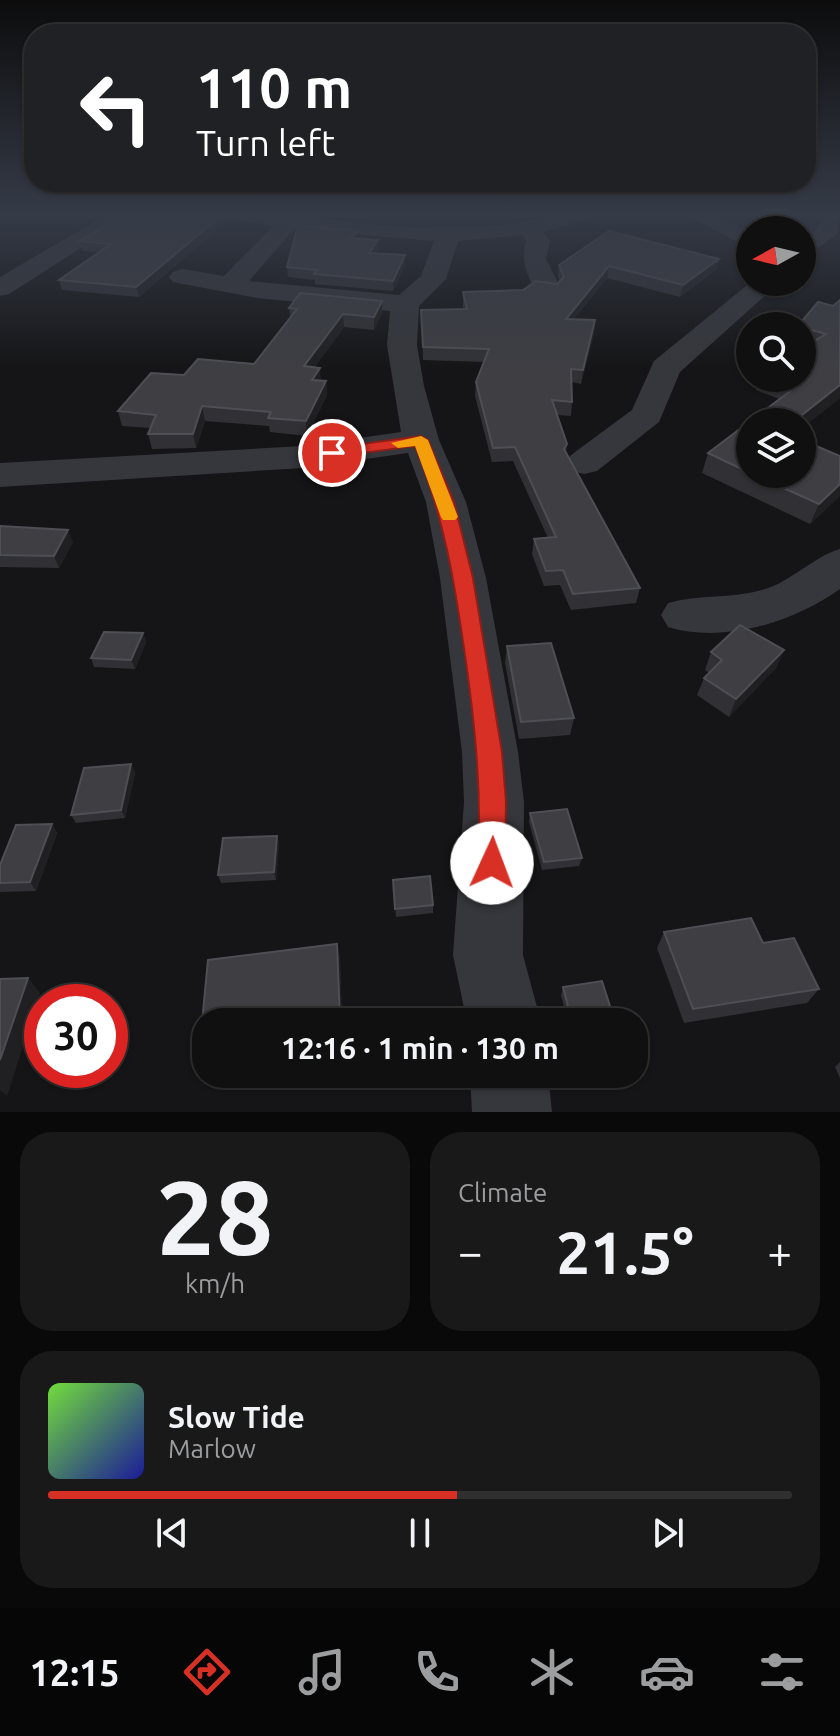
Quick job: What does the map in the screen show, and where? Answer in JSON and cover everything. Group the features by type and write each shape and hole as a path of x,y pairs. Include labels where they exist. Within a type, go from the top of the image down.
{"street":[{"path":"0,288 38,266"},
{"path":"230,285 249,266"},
{"path":"182,277 372,304 405,304 433,279 437,266"},
{"path":"537,266 547,287"},
{"path":"584,463 647,415 665,368 750,296"},
{"path":"405,304 404,364 421,440 446,502 456,547 490,752 494,802 488,955 501,1008"},
{"path":"0,475 303,457 421,440"},
{"path":"685,615 719,617 765,605 821,585 840,564"},
{"path":"510,1088 512,1112"}],"building":[{"path":"79,266 161,266 136,287 59,280"},
{"path":"400,266 393,281 314,274 317,270 287,267"},
{"path":"559,266 709,266 683,285 609,266 566,319 595,320 583,370 571,369 572,402 552,400 567,444 564,449 640,588 573,594 563,570 546,571 534,539 556,537 515,447 493,448 476,382 489,349 423,347 421,310 467,309 463,292 523,290 536,281 557,284 564,277"},
{"path":"300,293 382,301 374,317 343,314 304,366 320,368 312,380 326,381 306,421 268,418 271,412 202,406 193,434 148,434 156,415 118,411 151,373 184,375 198,359 254,364 297,309 289,308"},
{"path":"840,300 840,385 811,408 768,408 789,392 816,392 816,340 826,334 816,331 816,312 810,312 818,302 833,306"},
{"path":"736,432 736,466 708,453"},
{"path":"816,446 840,456 840,484 819,504 784,488 816,488"},
{"path":"0,526 68,530 54,556 0,555"},
{"path":"740,625 784,650 736,699 704,678 722,660 711,652"},
{"path":"104,632 143,633 131,660 91,658"},
{"path":"551,643 574,718 521,722 507,646"},
{"path":"131,764 121,810 71,815 84,768"},
{"path":"567,809 582,858 544,862 530,813"},
{"path":"52,824 30,882 0,883 0,865 16,825"},
{"path":"277,836 274,872 218,875 223,838"},
{"path":"430,876 433,905 395,909 393,880"},
{"path":"751,918 763,943 794,938 819,989 693,1009 664,932"},
{"path":"337,944 339,1008 203,1008 208,960"},
{"path":"28,978 0,1060 0,979"},
{"path":"602,981 611,1008 568,1008 563,987"}],"slow traffic":[{"path":"398,443 421,440 449,517"}],"route":[{"path":"332,453 421,440 446,502 463,578 490,752 494,802 492,863"}]}
